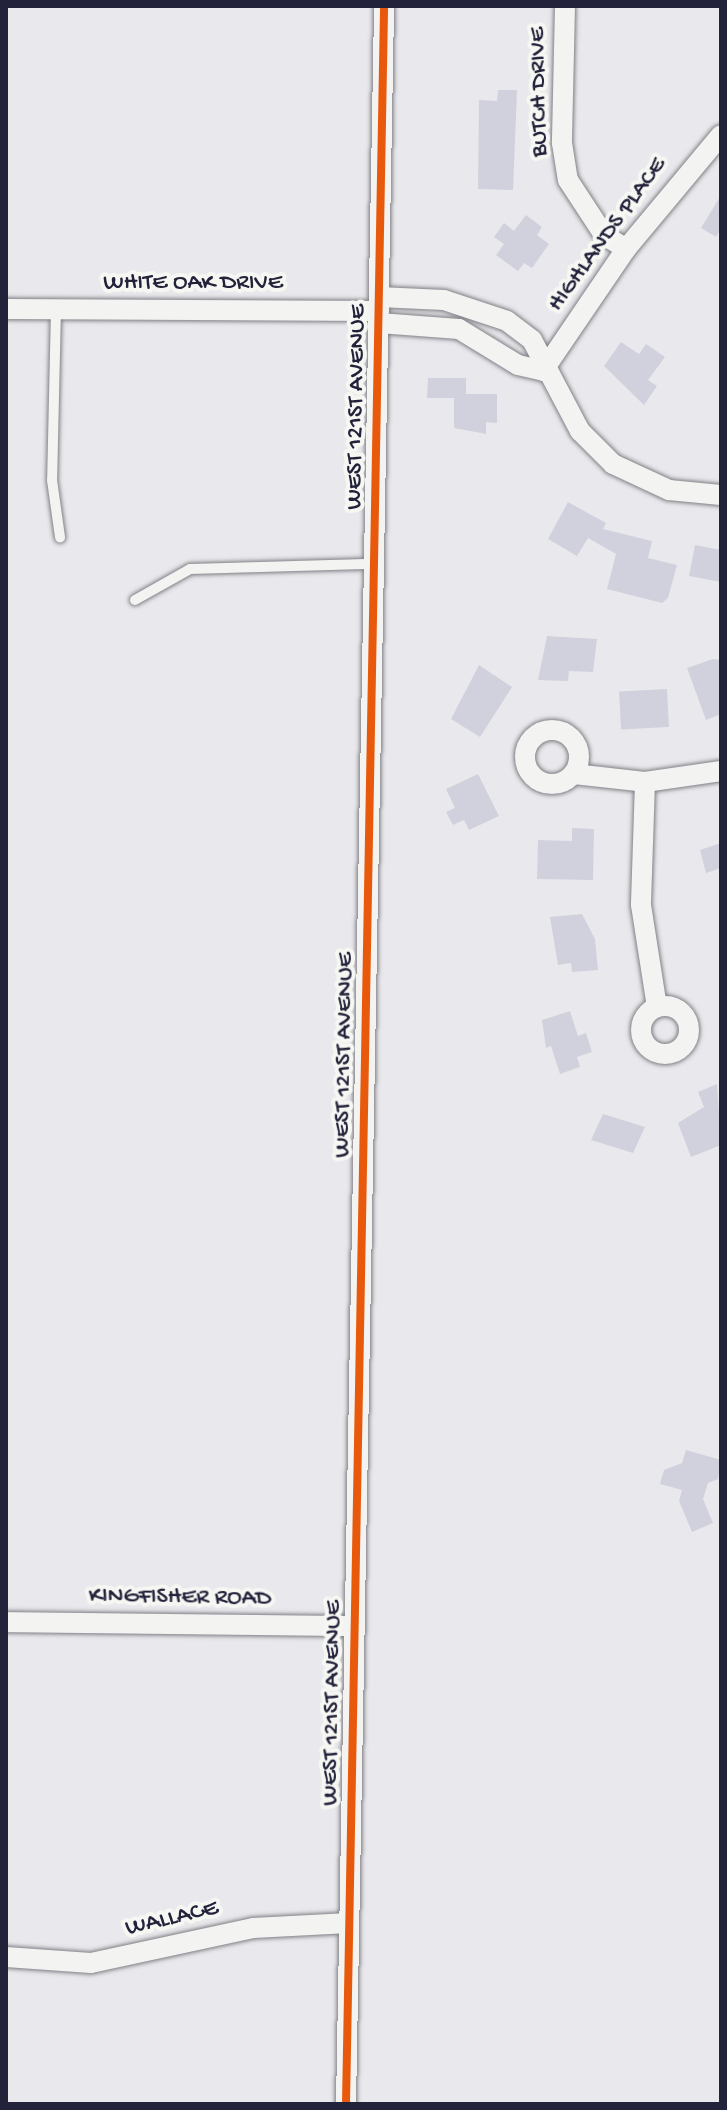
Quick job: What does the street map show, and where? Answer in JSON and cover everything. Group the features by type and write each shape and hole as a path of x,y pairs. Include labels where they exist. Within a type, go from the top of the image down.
{"street":[{"name":"WEST 121ST AVENUE","path":"346,2104 384,6"},
{"name":"BUTCH DRIVE","path":"565,6 562,143 568,180 604,235 626,249"},
{"name":"HIGHLANDS PLACE","path":"543,371 626,249 721,135"},
{"path":"379,310 444,300 507,321 532,340 543,371 580,431 613,464 669,490 721,495"},
{"name":"WHITE OAK DRIVE","path":"6,309 379,310"},
{"path":"379,310 459,329 518,365 543,371"},
{"path":"574,774 645,782 721,771"},
{"path":"645,782 641,905 657,1007"},
{"name":"KINGFISHER ROAD","path":"6,1622 354,1626"},
{"name":"WALLACE","path":"6,1957 91,1963 253,1928 349,1923"}],"lane":[{"path":"56,309 52,480 60,537"},
{"path":"135,600 190,569 374,564"}],"building":[{"path":"498,90 517,90 513,190 478,189 479,100 497,101"},
{"path":"721,195 721,229 716,237 701,228"},
{"path":"526,215 542,227 537,235 549,244 532,268 524,263 518,271 496,255 504,244 494,237 504,223 514,231"},
{"path":"621,342 639,354 646,344 665,357 648,380 657,386 644,405 604,366"},
{"path":"428,378 466,378 466,394 497,394 497,423 486,422 486,434 454,428 454,398 427,398"},
{"path":"568,502 606,523 603,529 652,541 648,558 677,565 668,598 662,603 607,589 616,554 588,538 577,556 548,539"},
{"path":"695,545 721,550 721,582 689,576"},
{"path":"547,636 597,639 593,672 569,671 568,681 538,680"},
{"path":"713,659 721,660 721,714 706,720 687,668"},
{"path":"479,665 512,687 480,737 451,719"},
{"path":"667,689 669,727 621,729 619,692"},
{"path":"478,774 499,816 469,830 464,820 453,825 446,812 455,808 446,789"},
{"path":"572,828 594,829 593,880 537,879 538,840 572,841"},
{"path":"721,843 721,868 706,873 700,850"},
{"path":"582,914 595,939 598,970 572,972 571,963 558,965 550,917"},
{"path":"570,1011 578,1036 586,1033 592,1052 577,1057 580,1067 560,1074 551,1046 546,1048 542,1020"},
{"path":"717,1084 721,1145 691,1157 678,1123 704,1107 698,1092"},
{"path":"603,1114 645,1127 633,1153 591,1140"},
{"path":"686,1450 721,1460 718,1479 708,1483 703,1499 713,1523 692,1532 679,1501 682,1490 660,1484 664,1470 682,1463"}],"cycle path":[{"path":"346,2104 384,6"}]}
